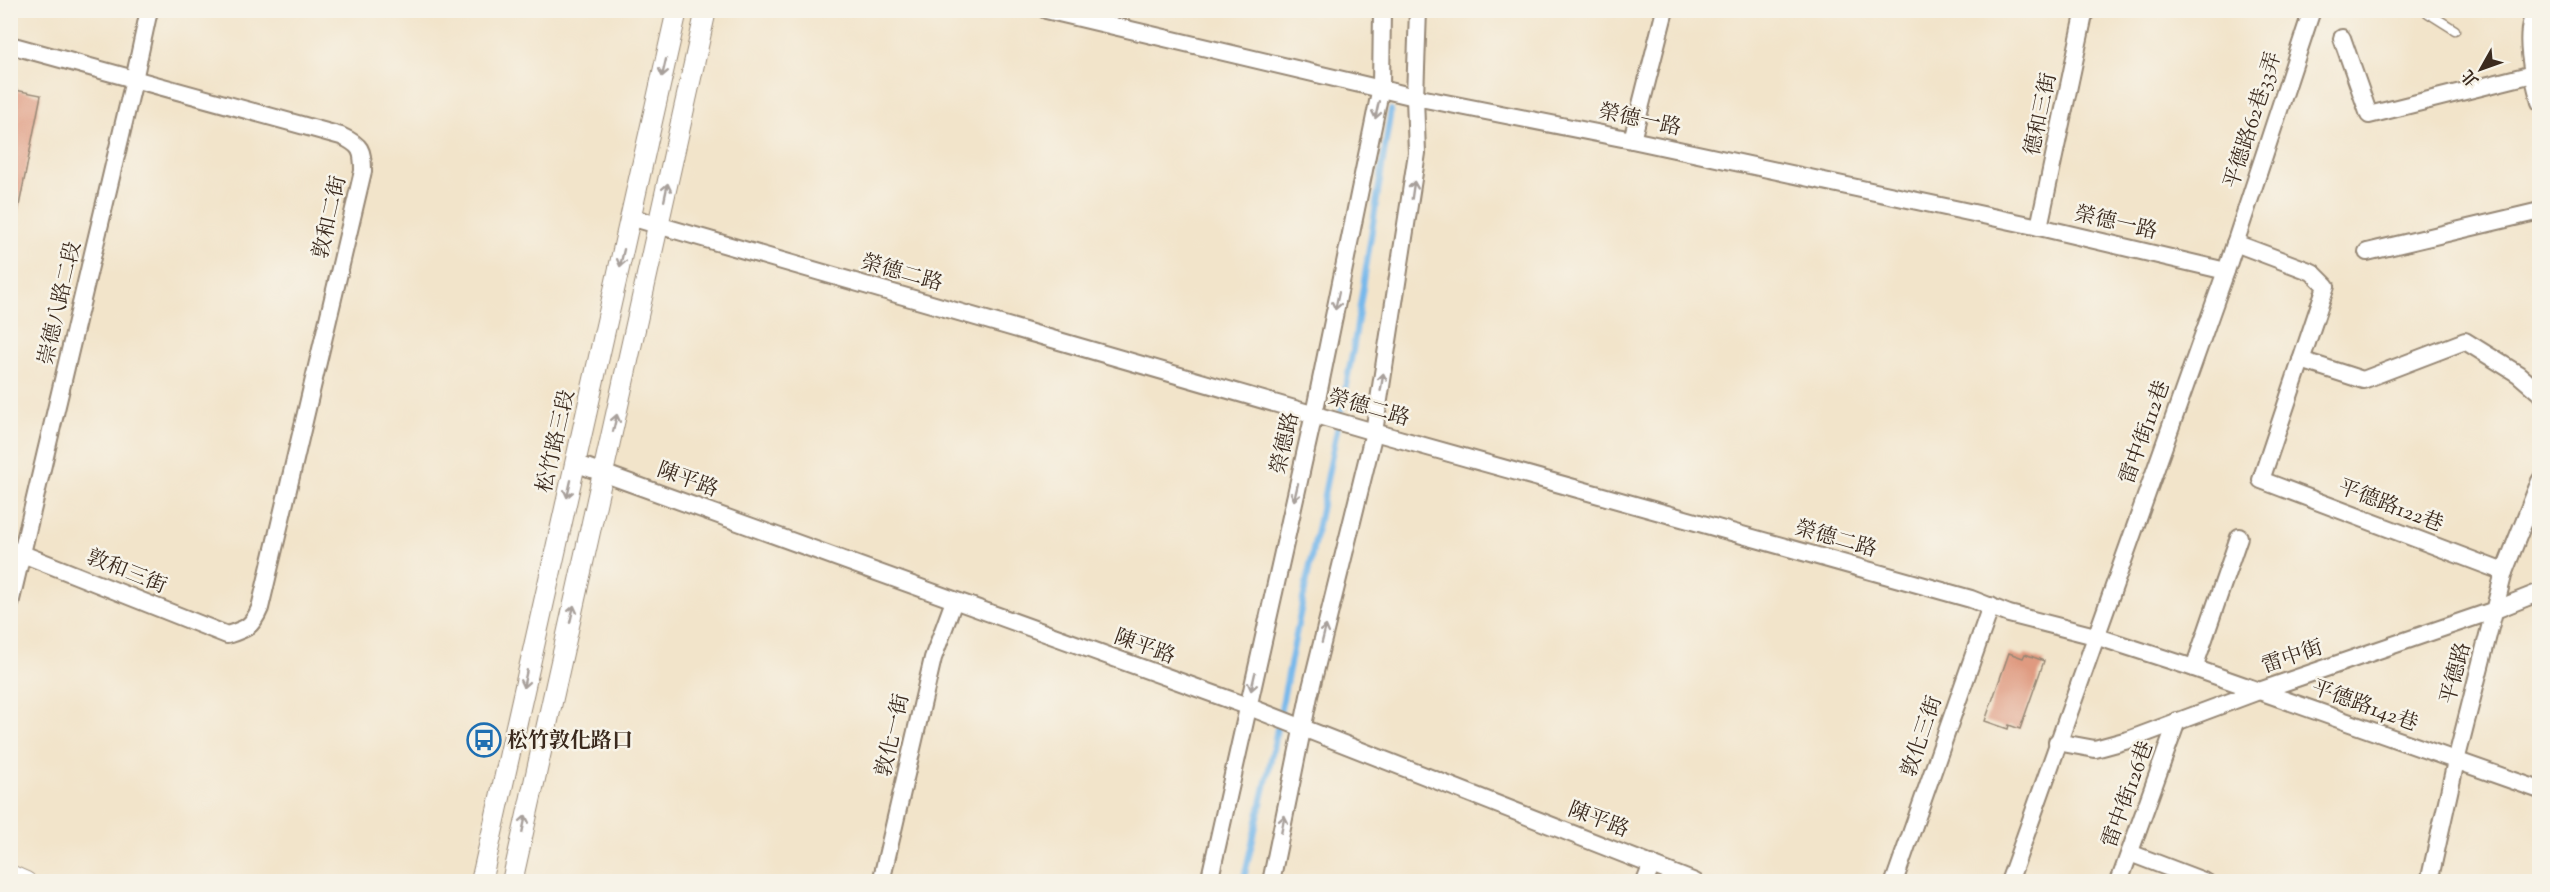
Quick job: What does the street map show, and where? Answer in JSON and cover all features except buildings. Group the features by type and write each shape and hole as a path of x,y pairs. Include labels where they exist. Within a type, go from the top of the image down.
{"street":[{"name":"崇德八路二段","path":"10,604 17,552 135,80 149,10"},
{"name":"松竹路三段","path":"481,882 677,10"},
{"path":"512,882 706,10"},
{"name":"榮德一路","path":"1046,10 1098,17 1415,97 1632,140 2039,227 2226,271"},
{"name":"榮德路","path":"1209,882 1314,414 1381,87 1382,10"},
{"path":"1271,882 1302,728 1374,432 1417,153 1415,97 1418,10"},
{"path":"1632,140 1665,10"},
{"name":"德和三街","path":"2039,227 2085,10"},
{"name":"平德路62巷33弄","path":"2235,243 2312,10"},
{"path":"2536,10 2531,18 2533,74 2540,102"},
{"path":"2342,38 2369,115 2533,74"},
{"name":"敦和二街","path":"10,45 341,136 356,142 363,154 363,171 260,608 255,622 245,629 227,635"},
{"path":"2367,252 2540,211"},
{"name":"榮德二路","path":"630,217 1374,432 1991,606 2009,614 2095,636"},
{"path":"2235,243 2312,272 2326,286 2301,360 2363,380 2465,341 2518,374 2540,393"},
{"name":"雷中街112巷","path":"2009,882 2235,243"},
{"name":"平德路122巷","path":"2301,360 2261,480 2504,572"},
{"name":"陳平路","path":"575,463 954,602 1247,706 1695,882"},
{"name":"平德路","path":"2429,882 2456,761 2504,572 2540,481"},
{"path":"2194,668 2239,537"},
{"name":"敦和三街","path":"17,552 227,635"},
{"name":"雷中街","path":"2057,742 2095,749 2128,741 2259,691 2495,610 2540,592"},
{"name":"敦化一街","path":"881,882 933,658 954,602"},
{"name":"敦化三街","path":"1894,882 1991,606"},
{"path":"2095,636 2259,691"},
{"name":"平德路142巷","path":"2259,691 2540,790"},
{"name":"雷中街126巷","path":"2119,882 2177,722"},
{"path":"2130,853 2206,882"},
{"path":"1645,882 1652,864"},
{"path":"10,875 26,882"}],"lane":[{"path":"2429,10 2428,13 2455,30"}],"waterway":[{"path":"1243,882 1269,769 1353,350 1391,110"}],"place":[{"name":"松竹敦化路口","path":"484,740"}]}
